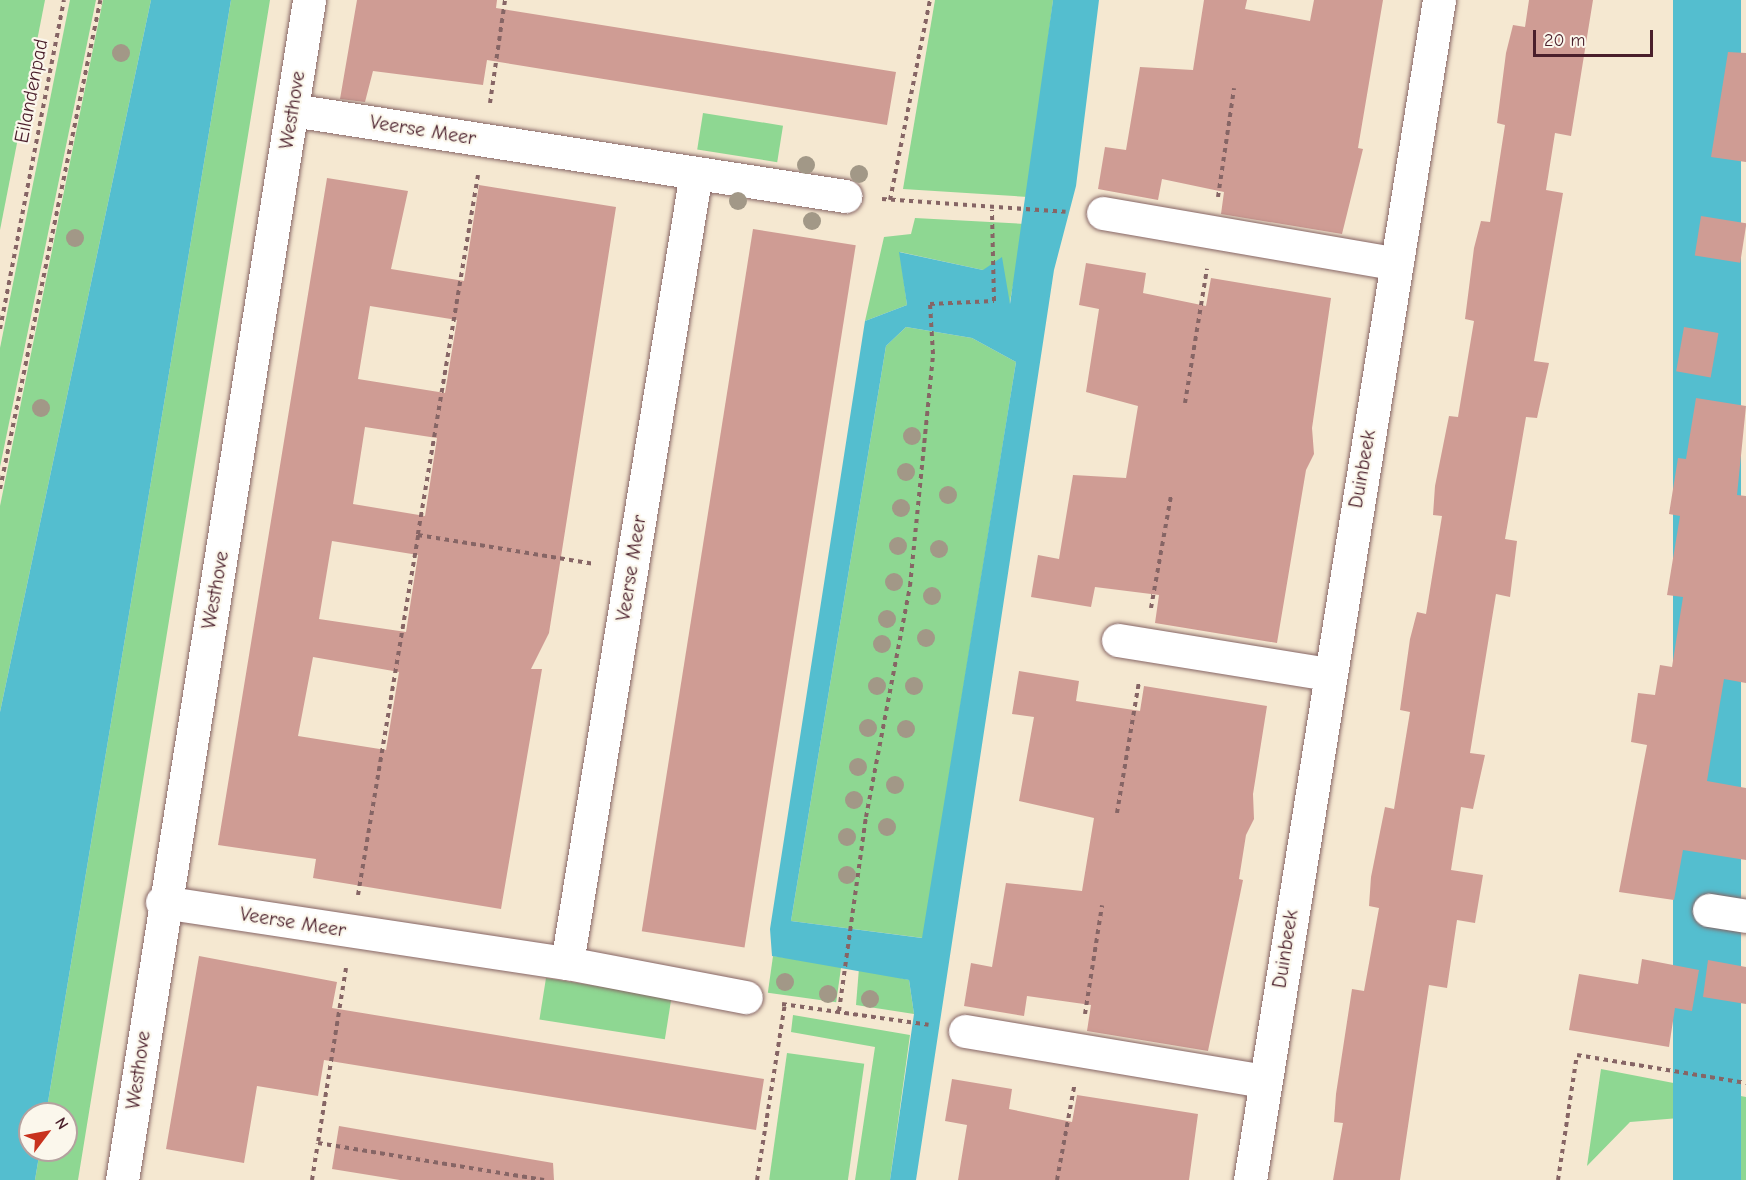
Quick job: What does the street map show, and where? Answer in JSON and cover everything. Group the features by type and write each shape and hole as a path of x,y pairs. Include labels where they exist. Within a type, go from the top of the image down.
{"street":[{"name":"Westhove","path":"123,1180 162,902 309,0"},
{"name":"Duinbeek","path":"1250,1180 1328,674 1439,0"},
{"name":"Veerse Meer","path":"292,110 845,196"},
{"name":"Veerse Meer","path":"567,963 696,173"},
{"path":"1103,213 1397,264"},
{"path":"1118,640 1328,674"},
{"name":"Veerse Meer","path":"162,902 567,963 746,998"},
{"path":"1709,910 1746,916"},
{"path":"965,1030 1265,1081"}],"path":[{"name":"Eilandenpad","path":"0,328 64,0"},
{"path":"0,489 100,0"},
{"path":"505,0 418,535 631,569"},
{"path":"890,200 930,0"},
{"path":"906,202 992,210 1103,213"},
{"path":"839,1011 866,817 910,586 933,354 930,304 994,302 992,210"},
{"path":"746,998 887,1019"},
{"path":"757,1180 785,1004"},
{"path":"1558,1180 1577,1055 1746,1083"},
{"path":"312,1180 318,1143"}],"green space":[{"path":"0,0 45,0 0,230"},
{"path":"70,0 96,0 0,467 0,348"},
{"path":"103,0 151,0 0,712 0,506"},
{"path":"231,0 270,0 78,1180 35,1180 38,1162 78,1162 78,1102 48,1102"},
{"path":"935,0 1053,0 1028,197 903,189"},
{"path":"703,113 783,126 777,162 697,150"},
{"path":"915,218 1025,224 1009,306 983,270 900,252 907,305 865,321 884,237 911,234"},
{"path":"906,327 972,338 1016,362 923,938 791,921 886,346"},
{"path":"773,956 841,966 836,1002 768,993"},
{"path":"859,968 909,980 914,1014 856,1005"},
{"path":"546,978 671,998 665,1039 539,1019"},
{"path":"793,1015 910,1035 890,1180 855,1180 875,1047 791,1032"},
{"path":"787,1053 864,1064 848,1180 769,1180"},
{"path":"1601,1069 1746,1097 1746,1180 1729,1180 1704,1116 1630,1122 1587,1166"}],"water":[{"path":"151,0 231,0 48,1102 18,1102 18,1162 38,1162 35,1180 0,1180 0,712"},
{"path":"1053,0 1099,0 1076,186 1054,270 916,1180 890,1180 914,1014 909,980 772,956 770,929 865,321 907,305 899,252 983,270 1002,257 1010,304","holes":["906,327 972,338 1016,362 922,938 791,921 886,346"]},
{"path":"1673,0 1741,0 1741,1180 1673,1180"}],"building":[{"path":"357,0 497,0 496,8 896,72 887,125 487,60 483,85 373,71 365,102 340,99"},
{"path":"1204,0 1247,0 1245,9 1310,21 1314,0 1383,0 1358,148 1363,149 1342,234 1221,214 1224,192 1162,179 1158,200 1098,189 1105,147 1126,150 1140,67 1193,70"},
{"path":"1529,0 1593,0 1571,136 1555,133 1546,190 1563,193 1534,361 1549,363 1537,418 1526,417 1505,539 1517,541 1510,597 1496,594 1470,753 1485,755 1473,809 1461,807 1451,870 1483,875 1475,923 1457,920 1447,988 1429,985 1400,1180 1333,1180 1343,1123 1334,1122 1336,1094 1352,989 1364,991 1379,908 1369,906 1371,877 1385,807 1394,809 1410,712 1400,710 1410,639 1417,612 1426,614 1442,516 1433,515 1435,486 1449,416 1458,417 1474,321 1465,319 1474,248 1481,221 1490,222 1505,125 1497,123 1506,53 1513,25 1525,27"},
{"path":"1728,52 1746,53 1746,162 1711,157"},
{"path":"327,178 408,191 391,269 464,281 479,185 616,207 549,633 531,669 542,669 501,909 313,878 316,859 218,845","holes":["370,306 457,320 445,393 358,379","365,427 437,438 425,516 353,504","332,541 418,555 406,632 319,619","313,657 399,672 386,750 298,736"]},
{"path":"1701,216 1746,223 1740,263 1695,256"},
{"path":"753,229 856,245 744,948 642,931"},
{"path":"1086,263 1146,273 1143,293 1206,306 1211,278 1331,298 1312,428 1314,454 1306,470 1277,643 1155,623 1159,595 1095,587 1091,607 1031,597 1038,555 1059,559 1073,475 1126,478 1138,406 1086,392 1099,309 1079,305"},
{"path":"1684,327 1718,333 1711,377 1676,371"},
{"path":"1696,398 1746,406 1737,495 1746,496 1746,683 1724,679 1707,781 1746,788 1746,860 1683,850 1674,900 1619,892 1647,745 1631,742 1638,693 1655,695 1660,665 1672,667 1683,597 1667,595 1680,516 1669,514 1678,458 1686,459"},
{"path":"1019,671 1079,681 1076,701 1140,711 1144,686 1267,706 1253,794 1254,819 1246,835 1239,879 1243,880 1208,1051 1087,1031 1091,1005 1027,996 1024,1016 964,1006 971,963 992,967 1006,883 1082,891 1094,818 1019,801 1034,717 1012,714"},
{"path":"199,956 337,982 332,1008 764,1079 756,1130 324,1060 318,1096 257,1086 244,1163 166,1149"},
{"path":"1642,959 1699,970 1692,1011 1675,1008 1669,1047 1569,1030 1579,974 1638,984"},
{"path":"1708,960 1746,967 1746,1004 1703,997"},
{"path":"952,1079 1012,1089 1009,1109 1072,1122 1077,1095 1198,1114 1189,1180 958,1180 967,1125 945,1121"},
{"path":"339,1126 553,1163 554,1180 400,1180 332,1169"}]}
